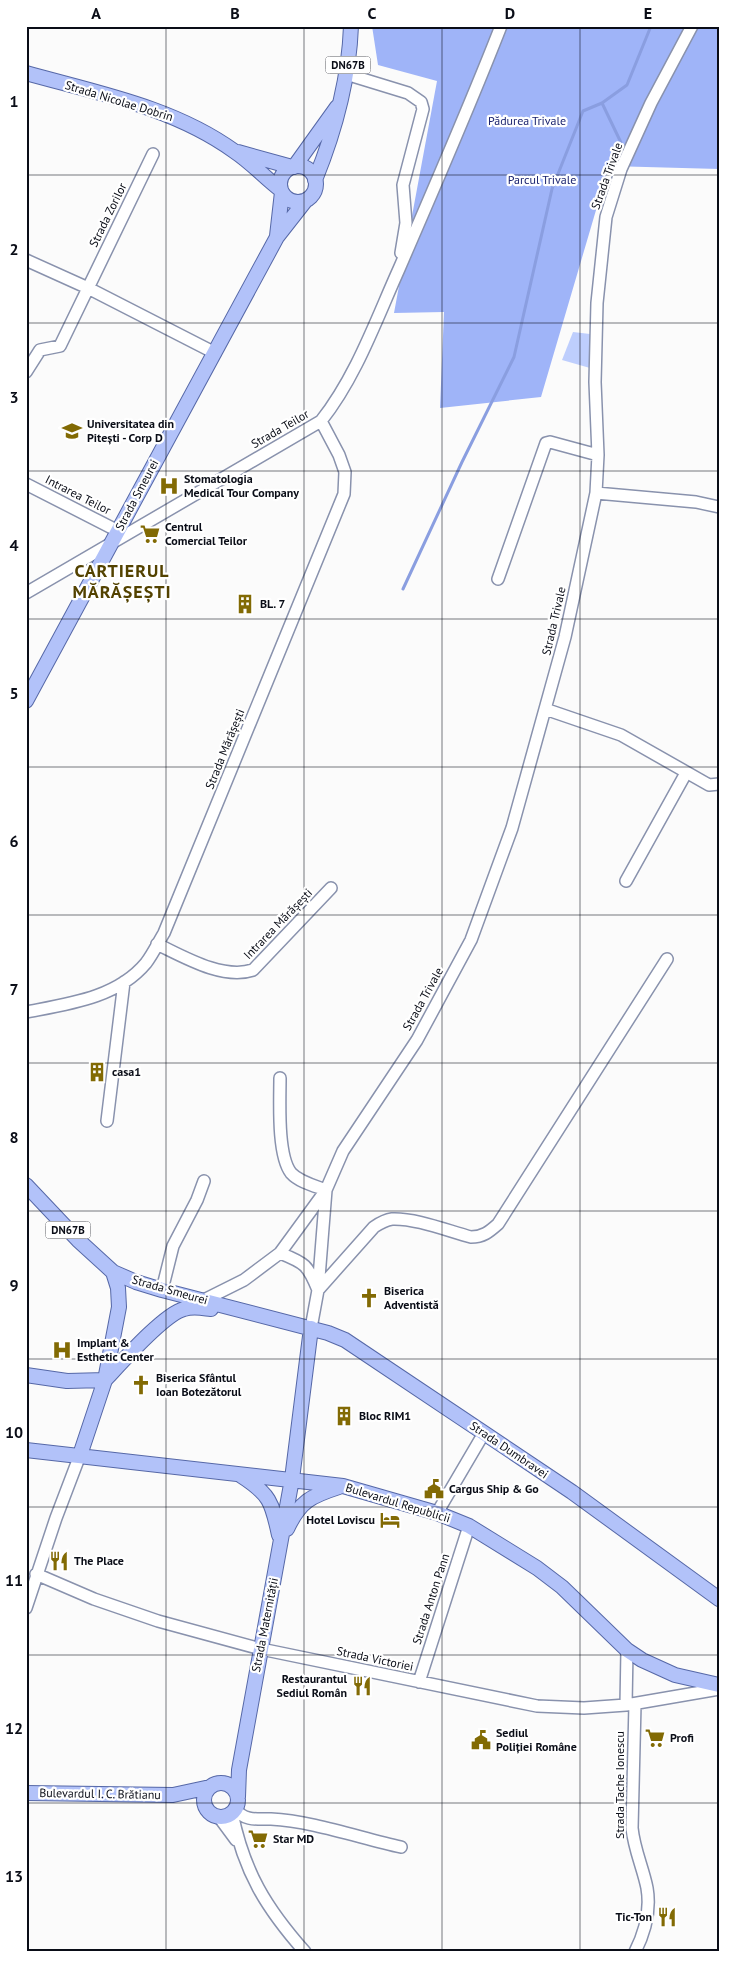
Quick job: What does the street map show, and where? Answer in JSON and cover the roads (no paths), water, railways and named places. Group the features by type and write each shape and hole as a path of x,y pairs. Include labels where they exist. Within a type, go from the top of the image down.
{"main road":[{"name":"DN67B","path":"340,102 346,74 351,26"},
{"name":"Strada Nicolae Dobrin","path":"26,73 160,111 200,130 235,151 282,191"},
{"path":"340,102 329,145 315,180 314,192 306,200 295,201 285,196 280,185 283,174 293,167 340,102"},
{"name":"Strada Nicolae Dobrin","path":"235,151 293,167"},
{"path":"293,167 305,168 310,171 315,180"},
{"name":"Strada Smeurei","path":"277,237 282,191"},
{"name":"Strada Smeurei","path":"26,701 277,237 306,200"},
{"name":"Strada Smeurei","path":"26,1185 78,1240 113,1272 162,1290 288,1323"},
{"path":"80,1455 105,1380 120,1298 113,1272"},
{"path":"26,1376 67,1381 105,1380 164,1321 182,1309 197,1308 251,1314"},
{"name":"Strada Dumbravei","path":"288,1323 328,1333 345,1340 572,1492 719,1599"},
{"name":"Strada Maternității","path":"231,1809 292,1479 311,1328"},
{"name":"Bulevardul Republicii","path":"26,1450 343,1486 437,1513 469,1526 518,1555 562,1587 627,1650 660,1669 719,1685"},
{"path":"237,1473 265,1493 271,1503 281,1544"},
{"path":"281,1544 297,1510 302,1504 317,1494 343,1486"},
{"path":"214,1785 228,1785 233,1788 231,1809 208,1811 205,1806 204,1796 214,1785 228,1779 239,1770"},
{"name":"Bulevardul I. C. Brătianu","path":"26,1793 173,1795 214,1785"},
{"name":"Bulevardul I. C. Brătianu","path":"173,1795 205,1806"}],"street":[{"name":"Strada Teilor","path":"26,593 321,421 344,389 398,272 501,26"},
{"name":"Strada Trivale","path":"204,1300 244,1280 280,1253 326,1190 343,1151 416,1040 471,940 512,828 565,637 596,493 598,455 596,382 597,303 606,217 624,163 651,104 692,26"},
{"path":"346,74 408,93 421,102 423,109 402,185 406,223 398,272"},
{"name":"Strada Zorilor","path":"26,372 40,350 60,346 153,154"},
{"path":"26,260 88,288 215,353"},
{"name":"Strada Mărășești","path":"26,1012 84,1001 124,982 146,963 164,933 344,494 346,472 321,421"},
{"path":"498,579 546,443 550,442 598,455"},
{"name":"Intrarea Teilor","path":"26,484 118,531"},
{"path":"596,493 696,502 719,507"},
{"path":"545,708 621,735 709,785 719,784"},
{"path":"626,881 686,773"},
{"name":"Intrarea Mărășești","path":"157,944 192,961 226,972 243,974 254,970 331,888"},
{"path":"280,1253 299,1261 311,1271 318,1290 374,1227 384,1221 392,1219 410,1221 471,1237 481,1237 489,1232 498,1224 667,958"},
{"path":"107,1121 124,982"},
{"path":"280,1078 280,1122 286,1162 292,1173 304,1182 326,1190"},
{"path":"162,1290 173,1246 197,1200 204,1180"},
{"name":"Strada Trivale","path":"311,1328 318,1290 326,1190"},
{"path":"437,1513 484,1433"},
{"path":"26,1608 36,1574 80,1455"},
{"name":"Strada Anton Pann","path":"419,1682 469,1526"},
{"name":"Strada Victoriei","path":"36,1574 94,1598 158,1621 260,1649 537,1706 584,1708 631,1704 719,1689"},
{"name":"Strada Tache Ionescu","path":"627,1650 631,1704 633,1843 646,1887 648,1903 647,1919 635,1952"},
{"path":"231,1809 237,1841 252,1876 268,1906 305,1952"},
{"path":"231,1809 249,1818 306,1824 401,1848"}],"waterway":[{"path":"403,589 462,462 514,357 552,189 583,111 602,103 627,85 651,26"},
{"path":"602,103 625,151"}],"place":[{"name":"Universitatea din Pitești - Corp D","path":"72,431"},
{"name":"Stomatologia Medical Tour Company","path":"169,486"},
{"name":"Centrul Comercial Teilor","path":"150,534"},
{"name":"BL. 7","path":"245,604"},
{"name":"casa1","path":"97,1072"},
{"name":"Biserica Adventistă","path":"369,1298"},
{"name":"Implant & Esthetic Center","path":"62,1350"},
{"name":"Biserica Sfântul Ioan Botezătorul","path":"141,1385"},
{"name":"Bloc RIM1","path":"344,1416"},
{"name":"Cargus Ship & Go","path":"434,1489"},
{"name":"Hotel Loviscu","path":"390,1520"},
{"name":"The Place","path":"59,1561"},
{"name":"Restaurantul Sediul Român","path":"362,1686"},
{"name":"Profi","path":"655,1738"},
{"name":"Sediul Poliției Române","path":"481,1740"},
{"name":"Star MD","path":"258,1839"},
{"name":"Tic-Ton","path":"667,1917"}],"district":[{"name":"CARTIERUL MĂRĂȘEȘTI","path":"122,581"}],"park label":[{"name":"Pădurea Trivale","path":"527,121"},
{"name":"Parcul Trivale","path":"542,180"}]}
